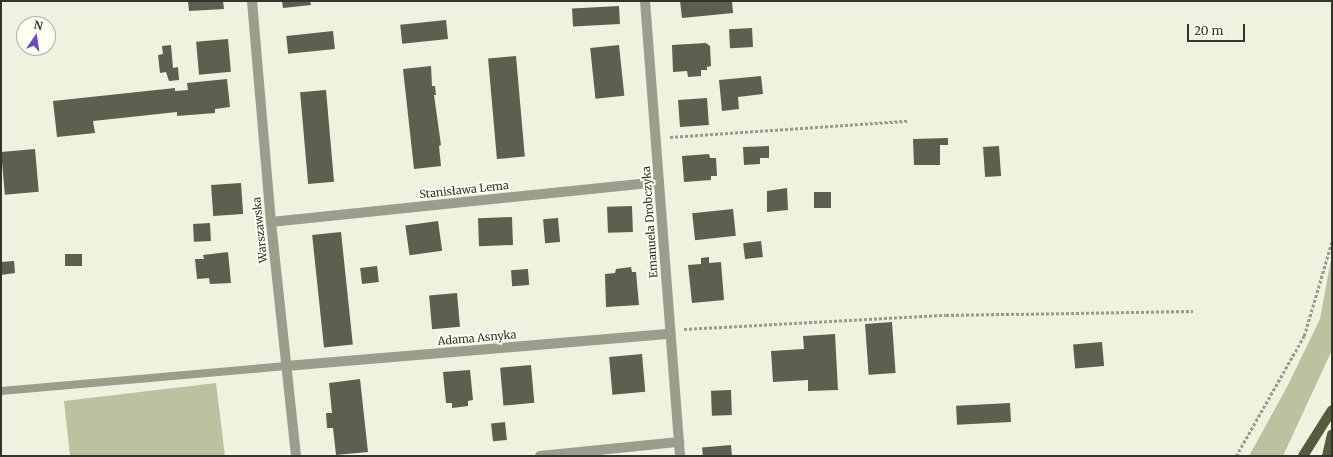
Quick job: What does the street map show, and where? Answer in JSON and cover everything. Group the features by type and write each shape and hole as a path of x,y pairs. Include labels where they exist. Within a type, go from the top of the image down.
{"main road":[{"path":"1303,456 1332,410"},
{"path":"1326,456 1332,435"}],"street":[{"name":"Warszawska","path":"252,1 271,222 296,456"},
{"name":"Emanuela Drobczyka","path":"645,1 680,456"},
{"name":"Stanisława Lema","path":"271,222 659,182"},
{"name":"Adama Asnyka","path":"286,366 670,332"},
{"path":"540,456 679,442"}],"lane":[{"path":"1,391 286,366"}],"path":[{"path":"655,138 907,121"},
{"path":"1236,456 1304,336 1332,241"},
{"path":"670,332 946,315 1193,311"}],"green space":[{"path":"1332,254 1332,350 1283,456 1249,456 1288,385 1320,319"},
{"path":"216,383 225,456 70,456 64,401"}],"building":[{"path":"188,1 223,1 224,9 189,11"},
{"path":"282,1 310,1 311,5 283,8"},
{"path":"680,1 732,1 733,13 682,18"},
{"path":"619,6 620,24 573,26 572,8"},
{"path":"446,20 448,39 402,44 400,25"},
{"path":"752,28 753,47 730,48 729,29"},
{"path":"333,31 335,49 288,54 286,36"},
{"path":"228,39 231,72 199,75 196,42"},
{"path":"706,43 710,46 711,66 707,67 707,70 701,70 701,76 688,77 687,71 673,72 672,45"},
{"path":"171,45 173,68 178,67 179,80 169,81 166,72 160,73 158,55 163,54 162,46"},
{"path":"619,45 624,96 595,99 590,48"},
{"path":"516,56 525,157 497,159 488,58"},
{"path":"431,66 432,86 435,86 436,95 434,95 441,145 439,146 441,166 414,169 403,69"},
{"path":"761,76 763,94 738,97 739,109 722,111 719,80"},
{"path":"227,79 230,107 215,109 215,113 177,116 177,112 93,121 95,133 57,137 53,101 175,88 175,91 188,90 187,83"},
{"path":"326,90 334,182 308,184 300,92"},
{"path":"707,98 709,125 680,127 678,100"},
{"path":"948,138 948,145 940,145 940,165 914,165 913,139"},
{"path":"769,146 769,158 760,158 760,164 744,165 743,147"},
{"path":"999,146 1001,176 985,177 983,147"},
{"path":"35,149 39,192 5,195 1,152"},
{"path":"709,154 710,158 716,158 717,176 711,176 711,180 684,182 682,156"},
{"path":"241,183 243,214 213,216 211,185"},
{"path":"787,188 788,210 767,212 767,191"},
{"path":"814,192 831,192 831,208 814,208"},
{"path":"632,206 633,232 608,233 607,207"},
{"path":"733,209 736,236 695,240 692,213"},
{"path":"512,217 513,245 479,246 478,218"},
{"path":"558,218 560,242 545,243 543,219"},
{"path":"438,221 442,251 409,255 405,226"},
{"path":"210,223 211,241 194,242 193,224"},
{"path":"341,232 353,344 324,347 312,235"},
{"path":"761,241 763,257 745,259 743,243"},
{"path":"228,252 231,283 210,284 209,278 197,279 195,259 204,259 203,255"},
{"path":"65,254 82,254 82,266 65,266"},
{"path":"709,257 709,263 721,262 724,300 692,303 688,265 701,264 701,258"},
{"path":"14,261 15,273 1,275 1,262"},
{"path":"377,266 379,282 362,284 360,268"},
{"path":"631,267 632,272 636,272 639,305 606,307 605,274 615,273 616,269"},
{"path":"528,269 529,285 512,286 511,270"},
{"path":"457,293 460,327 432,329 429,295"},
{"path":"892,322 896,373 869,375 865,324"},
{"path":"835,334 838,390 808,391 808,380 773,382 771,351 804,349 803,336"},
{"path":"1102,342 1104,366 1075,368 1073,345"},
{"path":"642,354 645,392 612,395 609,357"},
{"path":"531,365 534,403 503,406 500,368"},
{"path":"470,370 473,400 468,401 468,406 452,408 452,403 446,403 443,372"},
{"path":"360,379 368,452 336,455 333,428 327,428 326,413 332,413 329,383"},
{"path":"731,390 732,415 712,416 711,391"},
{"path":"1010,403 1011,422 957,425 956,406"},
{"path":"505,422 507,440 493,441 491,423"},
{"path":"731,445 732,456 703,456 702,448"}]}
